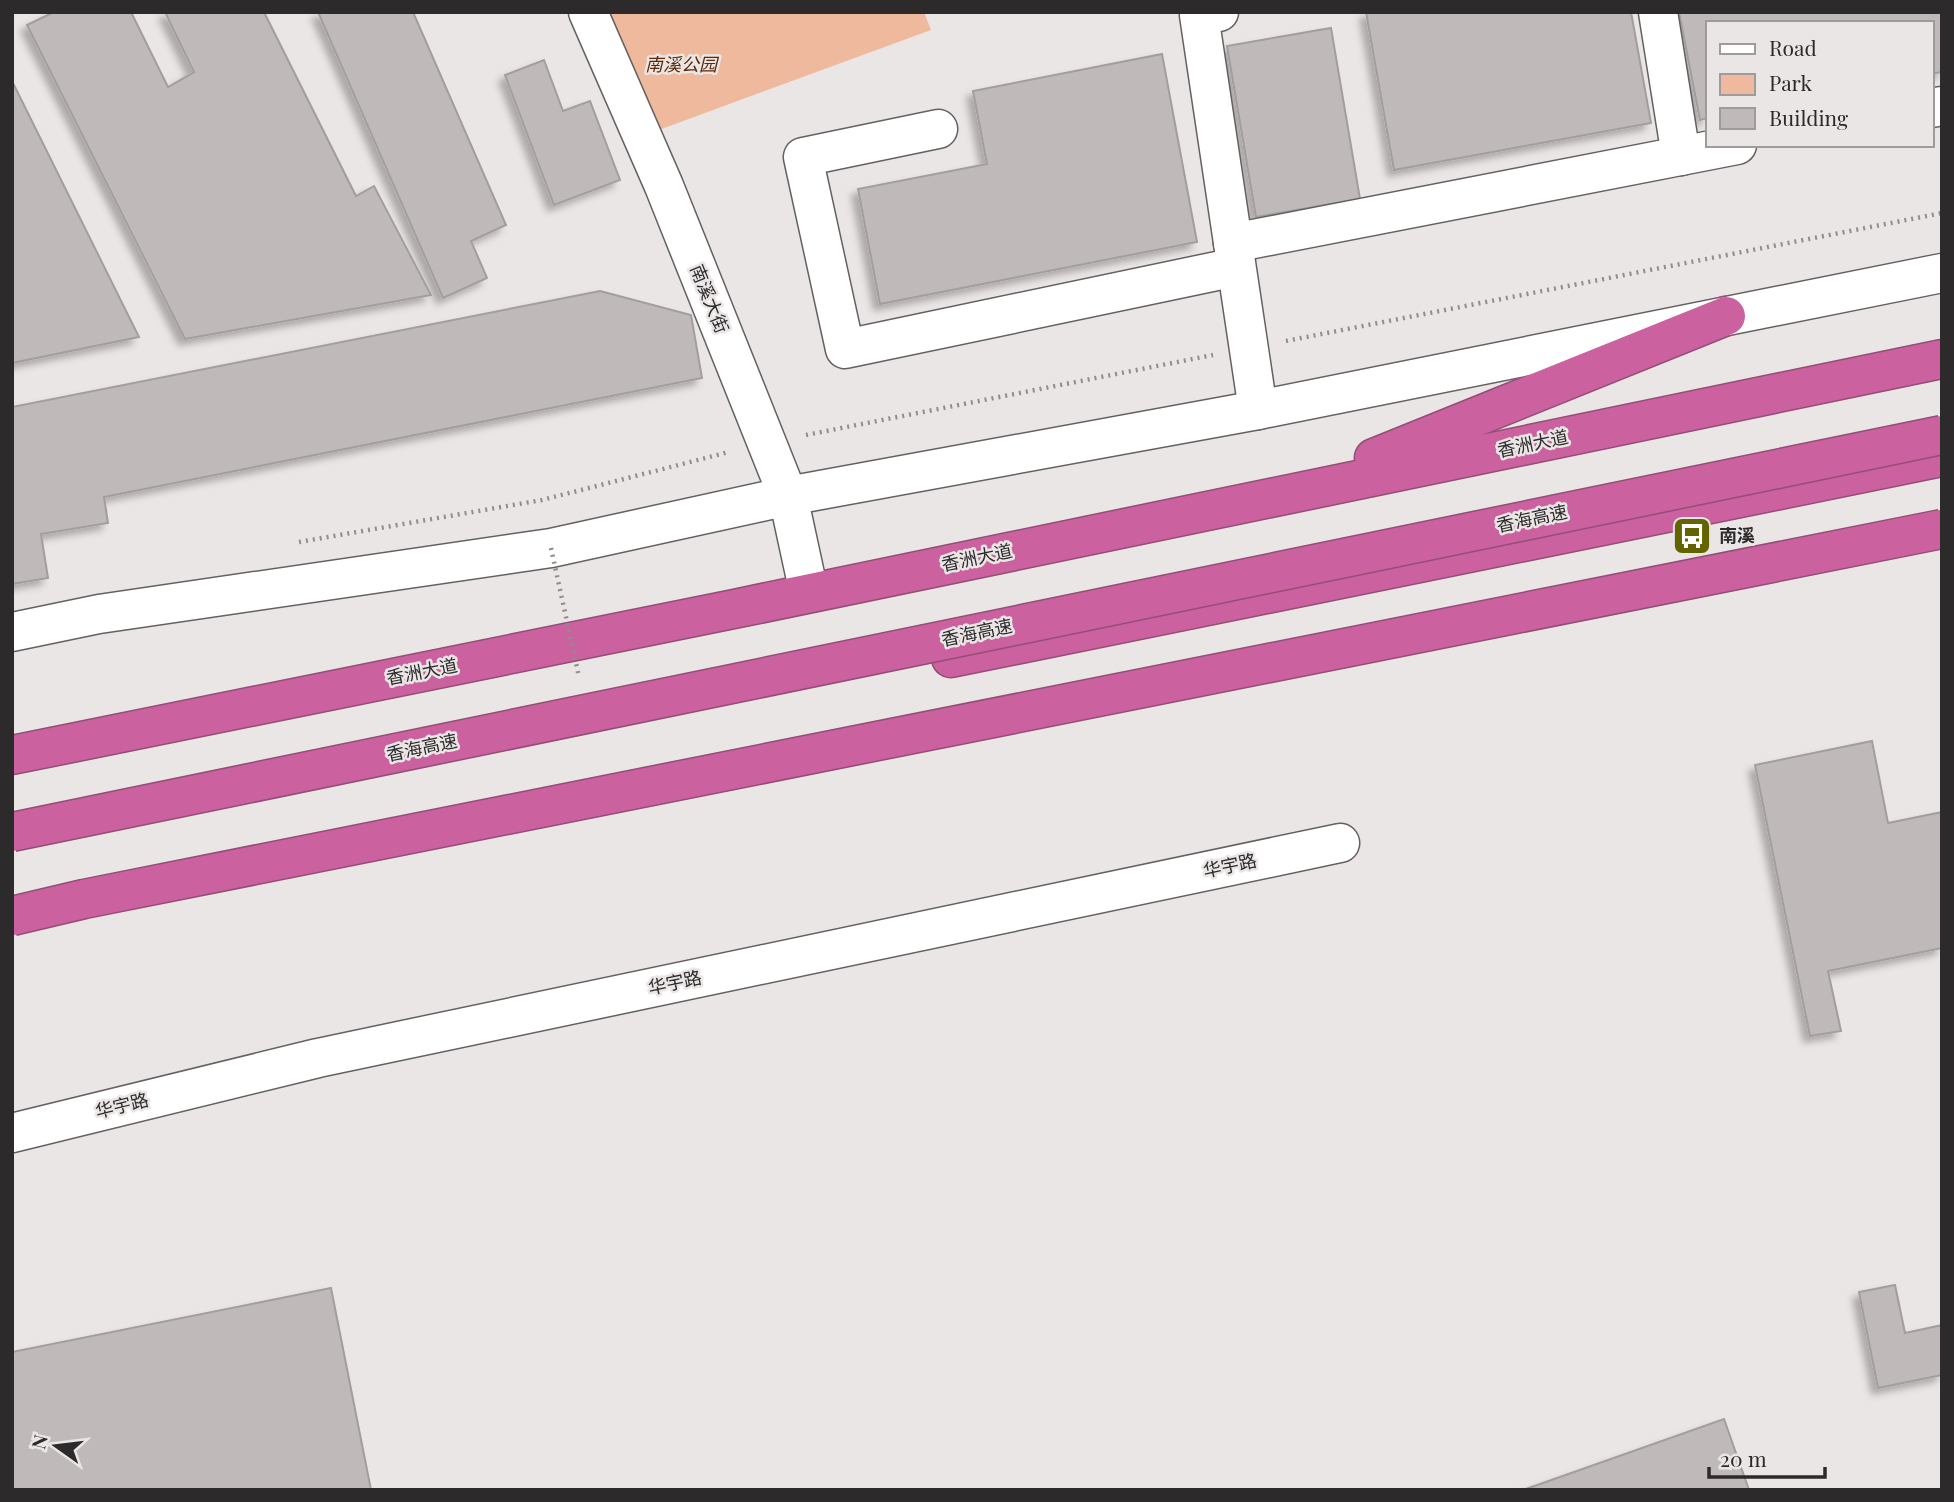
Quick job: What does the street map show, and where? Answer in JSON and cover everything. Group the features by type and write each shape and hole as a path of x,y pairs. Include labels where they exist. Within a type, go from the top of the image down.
{"highway":[{"path":"1282,495 1726,316"},
{"name":"香洲大道","path":"12,755 1942,359"},
{"name":"香海高速","path":"12,832 1942,435"},
{"path":"12,848 1942,457"},
{"path":"12,916 98,896 1942,530"},
{"path":"12,730 142,729"}],"street":[{"name":"南溪大街","path":"588,12 664,186 788,496 809,593"},
{"path":"1219,12 1199,15 1258,411"},
{"path":"1658,12 1681,156"},
{"path":"937,129 803,158 845,349 1235,255 1727,147"},
{"path":"12,632 99,614 551,548 788,496 1258,411 1942,273"},
{"name":"华宇路","path":"12,1133 318,1058 1340,843"}],"path":[{"path":"296,543 542,500 766,443 1942,213"}],"green space":[{"name":"南溪公园","path":"602,12 924,12 931,30 648,134"}],"building":[{"path":"54,12 131,12 168,87 194,72 165,12 264,12 356,196 374,186 431,295 185,339 27,25"},
{"path":"318,12 413,12 506,225 471,241 487,278 443,298"},
{"path":"1366,12 1631,12 1651,123 1394,170"},
{"path":"1679,12 1942,12 1942,72 1933,74 1933,21 1706,21 1706,118 1700,120"},
{"path":"1331,28 1360,199 1256,217 1227,46"},
{"path":"1162,54 1197,242 880,304 858,189 987,164 973,91"},
{"path":"544,60 563,111 590,101 620,180 554,205 505,75"},
{"path":"12,81 139,337 12,363"},
{"path":"600,291 691,315 702,378 104,497 108,523 41,534 48,578 12,584 12,407"},
{"path":"1872,741 1888,823 1942,812 1942,948 1828,971 1841,1031 1810,1036 1755,765"},
{"path":"1895,1285 1905,1333 1942,1325 1942,1375 1878,1388 1859,1292"},
{"path":"331,1288 371,1490 12,1490 12,1352"},
{"path":"1724,1419 1749,1490 1523,1490"}],"place":[{"name":"南溪","path":"1692,536"}]}
